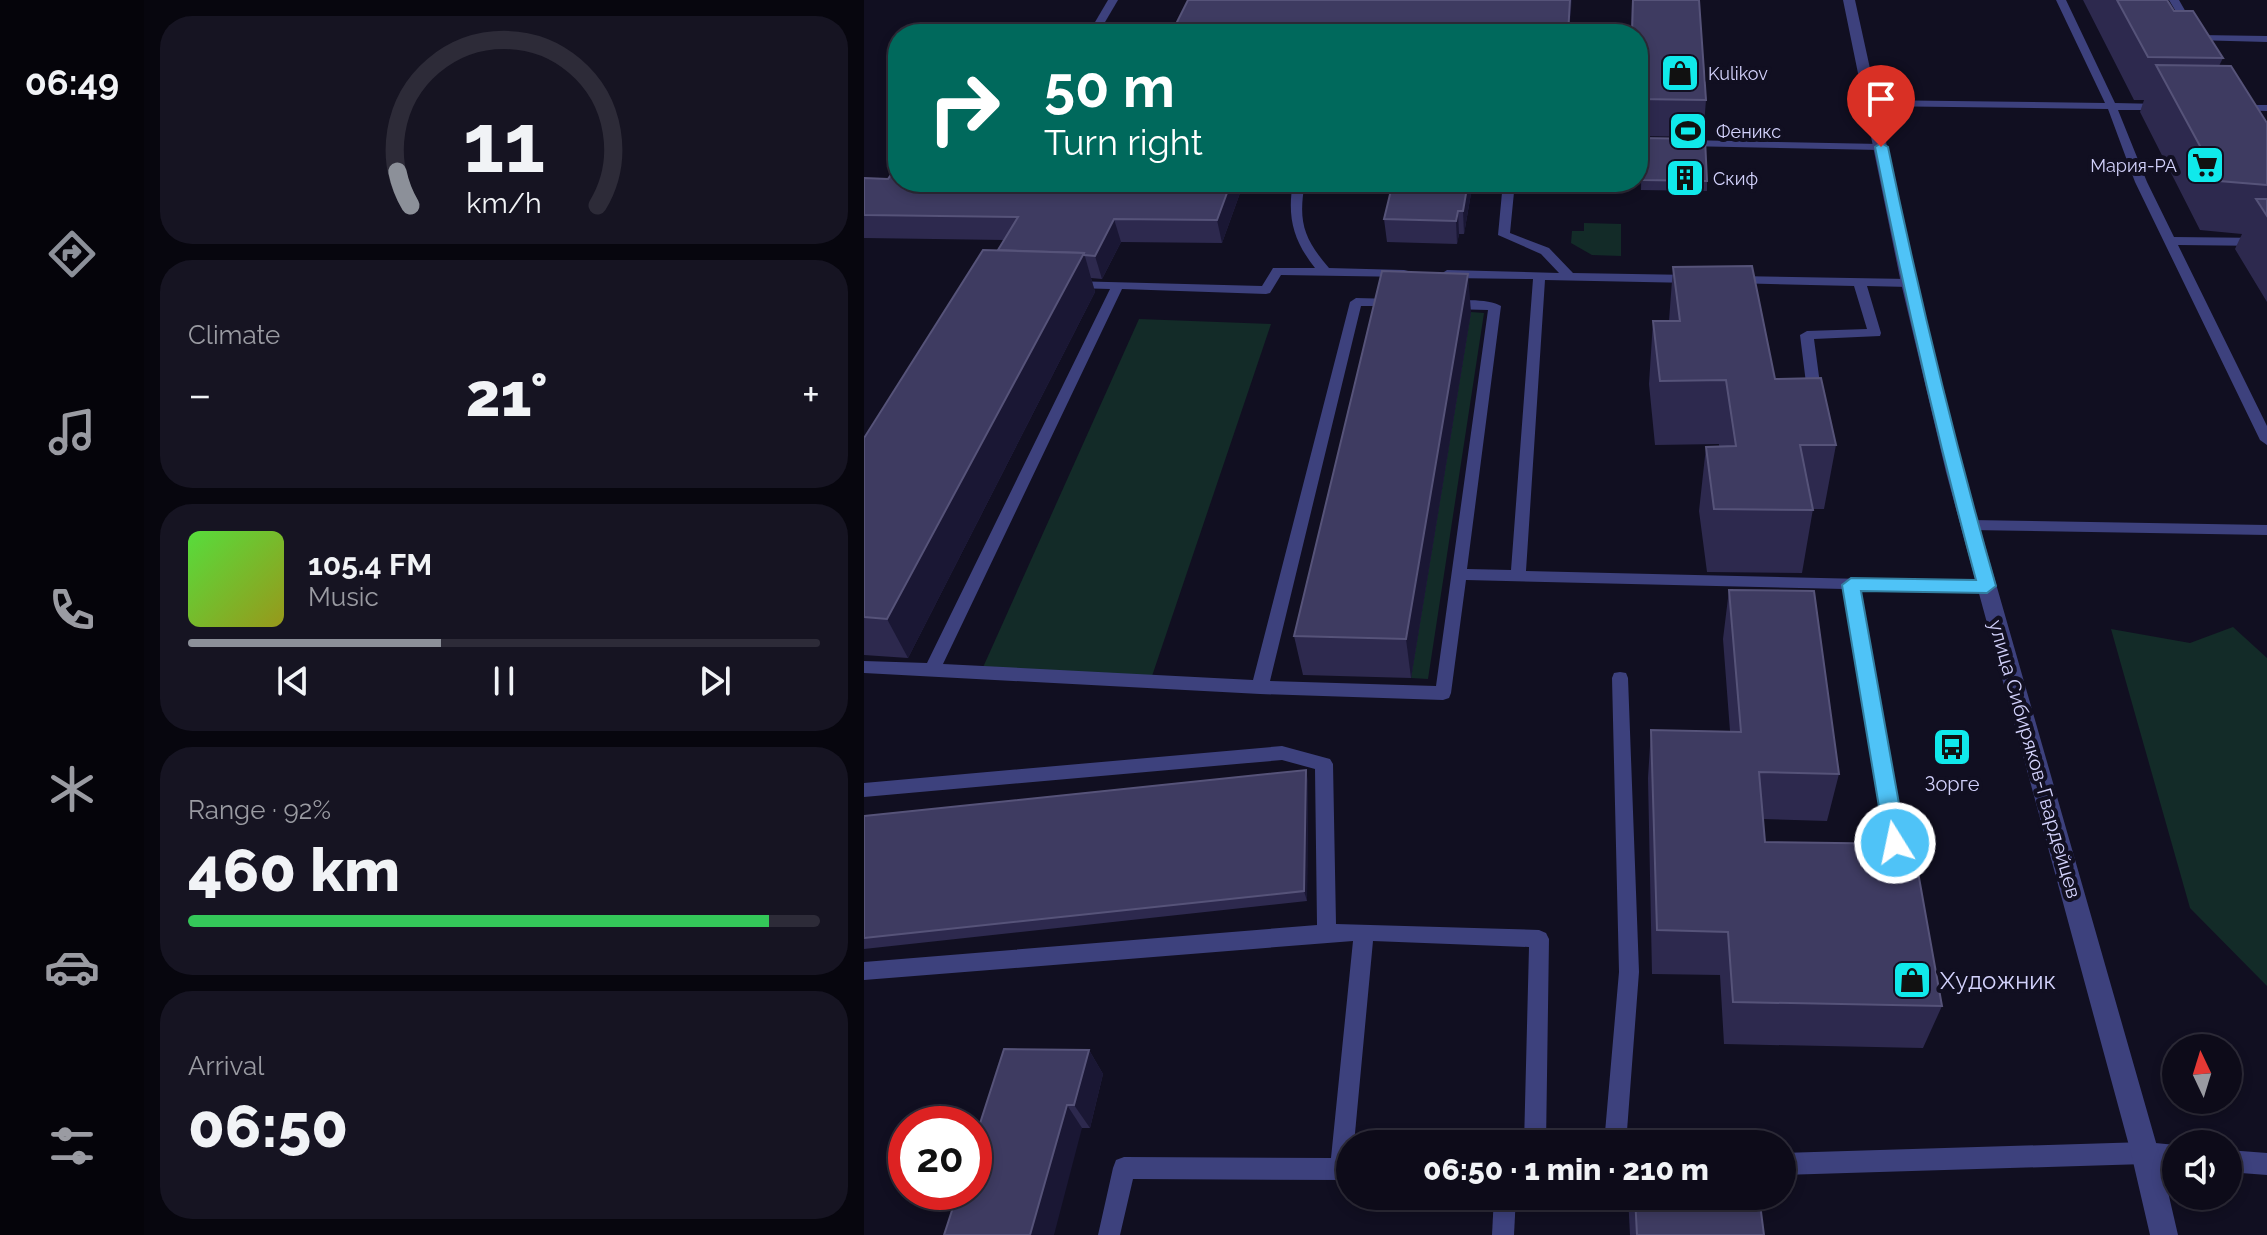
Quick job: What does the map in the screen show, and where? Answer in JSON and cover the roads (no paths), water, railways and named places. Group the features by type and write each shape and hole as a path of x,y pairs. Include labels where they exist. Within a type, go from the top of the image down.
{"street":[{"name":"улица Сибиряков-Гвардейцев","path":"1849,0 1909,283 1970,525 2145,1153 2164,1235"}],"lane":[{"path":"1099,24 1113,0"},
{"path":"2061,0 2112,107 2141,182 2267,440"},
{"path":"2174,0 2196,38 2267,39"},
{"path":"1870,103 2170,107"},
{"path":"2228,108 2262,108 2267,124"},
{"path":"1648,142 1881,147"},
{"path":"1297,192 1293,208 1295,225 1305,249 1325,272"},
{"path":"1508,192 1504,235 1545,251 1570,277"},
{"path":"2172,241 2267,242"},
{"path":"1063,283 1266,290 1277,271 1411,274"},
{"path":"1260,687 1362,273"},
{"path":"1427,274 1707,279"},
{"path":"1518,576 1539,276"},
{"path":"1722,279 1909,283"},
{"path":"1816,406 1807,335 1875,333 1859,282"},
{"path":"932,670 1118,285"},
{"path":"864,667 1443,693 1495,306 1356,302"},
{"path":"1970,525 2267,530"},
{"path":"1459,574 1987,586"},
{"path":"1851,585 1895,843"},
{"path":"1616,1130 1629,972 1620,678"},
{"path":"864,790 1282,753 1324,764 1327,933"},
{"path":"1349,1130 1364,932"},
{"path":"864,971 1327,933 1539,939 1535,1130"},
{"path":"1796,1164 2162,1155"},
{"path":"2242,1162 2267,1164"},
{"path":"1109,1235 1124,1168 1336,1169"},
{"path":"1503,1235 1504,1210"}],"place":[{"name":"Kulikov","path":"1680,73"},
{"name":"Феникс","path":"1688,131"},
{"name":"Мария-РА","path":"2205,165"},
{"name":"Скиф","path":"1685,178"},
{"name":"Зорге","path":"1952,747"},
{"name":"Художник","path":"1912,980"}]}
